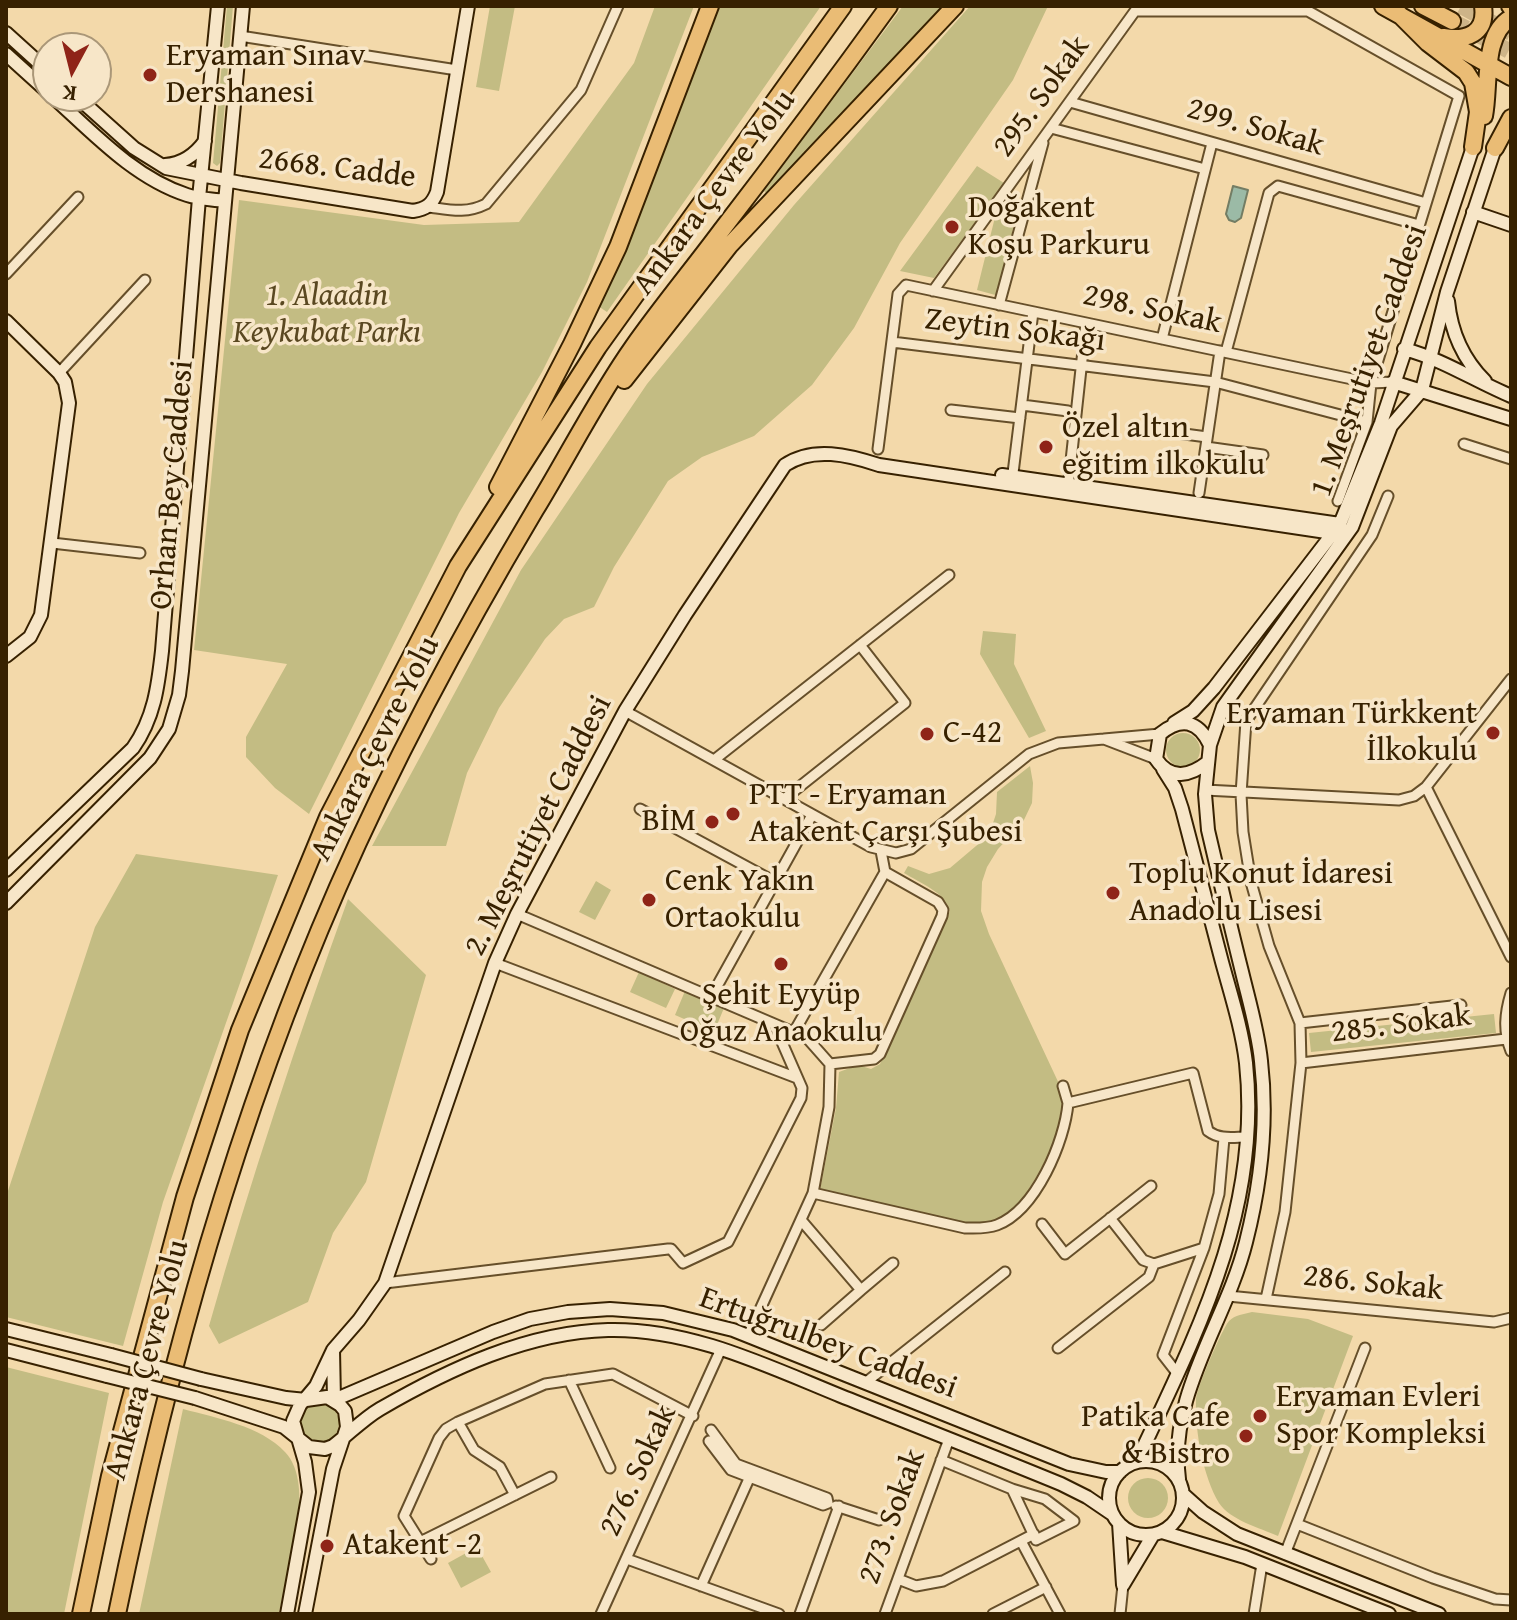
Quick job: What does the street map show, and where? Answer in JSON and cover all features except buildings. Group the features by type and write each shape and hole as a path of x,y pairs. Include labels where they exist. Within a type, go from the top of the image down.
{"highway":[{"path":"458,566 618,247 710,6"},
{"name":"Ankara Çevre Yolu","path":"81,1614 114,1461 185,1197 240,1030 328,817 458,566 598,347 843,6"},
{"name":"Ankara Çevre Yolu","path":"117,1614 143,1486 222,1195 279,1035 362,832 441,676 632,349 889,6"},
{"path":"515,545 631,369 729,246 955,6"},
{"path":"1383,6 1511,77"},
{"path":"1423,6 1452,21"},
{"path":"1437,36 1468,38 1483,20 1483,6"},
{"path":"1399,14 1428,43 1466,72 1473,83 1478,112 1473,147"},
{"path":"1473,147 1484,114 1490,50 1496,32 1511,18"},
{"path":"1495,148 1511,118"},
{"path":"1495,148 1511,131"}],"main road":[{"name":"Orhan Bey Caddesi","path":"6,870 133,748 152,714 162,651 218,6"},
{"name":"Orhan Bey Caddesi","path":"6,903 139,772 160,745 175,712 182,671 243,6"},
{"name":"2668. Cadde","path":"158,165 241,183 413,211 429,207 437,192 468,6"},
{"path":"6,33 32,57"},
{"path":"6,54 32,78"},
{"path":"71,112 131,165 170,188 199,198 224,201"},
{"path":"94,112 158,165 182,162 205,141"},
{"name":"1. Meşrutiyet Caddesi","path":"1166,730 1193,711 1214,688 1336,529 1381,423 1473,147"},
{"name":"1. Meşrutiyet Caddesi","path":"1210,745 1223,707 1352,527 1391,426 1422,390 1447,292 1495,148"},
{"path":"1473,212 1511,225"},
{"path":"1447,292 1450,318 1463,354 1493,388"},
{"path":"6,321 59,373 65,382 69,403 44,605 38,625 27,640 6,656"},
{"path":"1404,349 1432,357 1511,396"},
{"path":"1393,382 1511,419"},
{"name":"2. Meşrutiyet Caddesi","path":"306,1400 333,1350 385,1283 495,963 517,914 625,711 785,465 813,453 1336,529"},
{"path":"1189,724 1198,728 1210,745 1205,790 1208,830 1262,1065 1261,1166 1246,1243 1228,1296 1189,1388 1181,1417 1177,1444 1179,1479 1184,1495 1180,1515 1174,1524 1157,1533 1123,1585 1116,1519 1109,1492 1144,1446 1209,1304 1231,1239 1245,1164 1246,1066 1238,1025 1182,809 1175,788 1159,763 1166,730 1189,724"},
{"path":"1159,763 1173,774 1183,775 1208,762"},
{"name":"Ertuğrulbey Caddesi","path":"6,1329 201,1379 306,1400 320,1396 334,1400 530,1319 610,1309 663,1313 748,1336 1069,1464 1106,1472 1125,1468"},
{"name":"Ertuğrulbey Caddesi","path":"6,1350 195,1398 275,1423 309,1447 325,1449 379,1409 462,1368 536,1339 610,1330 660,1333 721,1349 1061,1484 1087,1497 1116,1519"},
{"path":"305,1614 329,1488 347,1419 334,1400 333,1350"},
{"path":"287,1614 309,1492 305,1462 294,1429 295,1412 306,1400"},
{"path":"1125,1468 1152,1461 1163,1464 1179,1479"},
{"path":"1184,1495 1203,1512 1237,1534 1439,1614"},
{"path":"1116,1519 1135,1534 1157,1533 1262,1564 1389,1614"}],"street":[{"path":"429,207 458,212 473,211 486,204 581,90 618,6"},
{"name":"295. Sokak","path":"933,291 1135,11 1308,11 1459,96 1371,383 1367,422 1338,501"},
{"path":"240,36 457,70"},
{"name":"299. Sokak","path":"1070,102 1426,203"},
{"path":"999,305 1048,132 1205,169"},
{"path":"1162,339 1212,143"},
{"path":"1199,493 1215,382 1269,193 1278,186 1419,225"},
{"path":"6,274 78,197"},
{"path":"59,373 145,280"},
{"name":"298. Sokak","path":"892,342 901,289 906,285 1371,383 1393,382"},
{"path":"1013,473 1033,312"},
{"path":"1069,479 1086,323"},
{"path":"878,449 892,342"},
{"name":"Zeytin Sokağı","path":"892,342 1215,382 1367,422"},
{"path":"1022,405 1068,411"},
{"path":"951,410 1020,418"},
{"path":"1147,429 1263,455"},
{"path":"1464,444 1511,459"},
{"path":"1266,1299 1285,1212 1301,1063 1300,1023 1269,946 1251,882 1241,794 1246,721 1372,535 1388,496"},
{"path":"52,543 140,553"},
{"path":"714,760 949,575"},
{"path":"784,799 905,703 860,645"},
{"path":"1205,790 1399,800 1414,796 1426,787 1511,679"},
{"path":"625,711 812,815 881,851 896,853 911,849 1029,754 1058,743 1166,730"},
{"path":"1104,739 1159,763"},
{"path":"1426,787 1511,957"},
{"path":"640,809 775,882"},
{"path":"711,997 812,815"},
{"path":"794,1032 885,872 881,851"},
{"path":"830,1064 874,1059 880,1054 942,916 943,910 938,902 885,872"},
{"path":"517,914 807,1038 830,1064 829,1107 813,1193 748,1336"},
{"path":"495,963 797,1078"},
{"path":"1511,993 1506,1010 1506,1039 1511,1051"},
{"path":"1300,1023 1461,1005"},
{"path":"385,1283 668,1249 680,1261 687,1263 728,1242 801,1098 802,1088 774,1024"},
{"name":"285. Sokak","path":"1301,1063 1506,1039"},
{"path":"1068,1103 1193,1073 1208,1131 1224,1138 1247,1137"},
{"path":"813,1193 965,1228 983,1229 998,1225 1024,1205 1060,1145 1068,1103 1063,1086"},
{"path":"1177,1373 1163,1355 1204,1248 1219,1194 1224,1138"},
{"path":"1042,1224 1065,1254 1151,1186"},
{"path":"1110,1218 1143,1260 1154,1264 1204,1248"},
{"path":"801,1220 861,1290"},
{"path":"821,1325 893,1263"},
{"path":"1058,1348 1149,1277 1154,1264"},
{"path":"865,1383 1005,1272"},
{"name":"286. Sokak","path":"1228,1296 1494,1322 1511,1318"},
{"path":"1285,1554 1365,1348"},
{"name":"276. Sokak","path":"601,1614 721,1349"},
{"path":"431,1559 404,1516 439,1438 458,1422 545,1384 613,1374 693,1416"},
{"path":"569,1380 610,1468"},
{"path":"458,1422 474,1450 500,1467 515,1495"},
{"path":"711,1430 734,1462 751,1474 823,1505 828,1503 879,1520"},
{"name":"273. Sokak","path":"885,1614 949,1439"},
{"path":"709,1441 731,1470 751,1474"},
{"path":"941,1460 1045,1499 1074,1521 1036,1540 1012,1489"},
{"path":"701,1586 751,1474"},
{"path":"420,1542 551,1477"},
{"path":"800,1614 839,1506"},
{"path":"1297,1524 1433,1578 1495,1599 1511,1600"},
{"path":"898,1579 916,1586 943,1581 1034,1534"},
{"path":"1021,1541 1060,1614"},
{"path":"627,1559 779,1614"},
{"path":"1254,1614 1262,1564"},
{"path":"1120,1614 1123,1585"},
{"path":"993,1614 1046,1587"}],"green space":[{"path":"227,6 233,6 220,163 217,166 213,163"},
{"path":"490,6 515,6 499,91 476,87"},
{"name":"1. Alaadin Keykubat Parkı","path":"655,6 694,6 587,282 542,372 459,513 309,814 275,788 246,757 246,737 287,664 194,650 239,200 424,225 519,222 634,63"},
{"path":"717,6 821,6 607,312 598,306"},
{"path":"903,6 950,6 771,198 764,191"},
{"path":"970,6 1048,6 1013,80 900,243 854,328 812,385 754,436 702,457 668,481 614,567 594,607 564,619 545,639 499,708 467,773 446,846 372,846 521,570 647,384 794,205"},
{"name":"Doğakent Koşu Parkuru","path":"977,166 1004,183 934,278 900,271"},
{"path":"997,209 1016,213 1009,248 996,246 1010,250 999,296 977,290"},
{"path":"983,631 1016,634 1014,664 1046,731 1029,738 980,654"},
{"path":"1183,733 1195,738 1200,750 1195,762 1183,767 1171,762 1166,750 1171,738"},
{"path":"1030,766 1032,803 1023,822 998,849 987,867 982,882 981,911 1061,1088 1061,1121 1049,1154 1017,1205 1000,1220 985,1224 976,1225 820,1190 836,1108 839,1072 858,1065 871,1069 880,1064 950,911 937,893 904,873 908,866 929,874 950,868 989,835 996,814 997,792"},
{"path":"136,854 278,875 163,1202 123,1346 6,1317 6,1197 95,927"},
{"path":"596,881 611,890 595,920 579,912"},
{"path":"348,899 426,975 366,1182 333,1233 308,1302 219,1344 209,1326 275,1111"},
{"path":"639,972 675,989 666,1008 630,992"},
{"path":"685,991 724,1008 714,1032 675,1015"},
{"path":"1494,1014 1496,1033 1311,1052 1309,1033"},
{"name":"Eryaman Evleri Spor Kompleksi","path":"1252,1312 1308,1319 1353,1336 1278,1536 1238,1519 1219,1503 1204,1467 1197,1426 1197,1394 1221,1335 1231,1319"},
{"path":"6,1367 109,1393 64,1614 6,1614"},
{"path":"319,1403 333,1409 339,1423 333,1437 319,1443 305,1437 299,1423 305,1409"},
{"path":"183,1409 251,1429 275,1443 294,1467 299,1485 297,1530 279,1614 139,1614"},
{"path":"1148,1478 1162,1484 1168,1498 1162,1512 1148,1518 1134,1512 1128,1498 1134,1484"},
{"path":"477,1547 491,1572 461,1588 448,1563"}],"shaded area":[{"path":"1233,186 1248,190 1241,218 1235,222 1229,220 1226,214"}],"tunnel":[{"path":"1461,6 1511,33"},
{"path":"1452,21 1511,52"}],"place":[{"name":"Eryaman Sınav Dershanesi","path":"150,75"},
{"name":"Doğakent Koşu Parkuru","path":"952,227"},
{"name":"Özel altın eğitim ilkokulu","path":"1046,447"},
{"name":"Eryaman Türkkent İlkokulu","path":"1493,733"},
{"name":"C-42","path":"927,734"},
{"name":"PTT - Eryaman Atakent Çarşı Şubesi","path":"733,814"},
{"name":"BİM","path":"712,822"},
{"name":"Toplu Konut İdaresi Anadolu Lisesi","path":"1113,893"},
{"name":"Cenk Yakın Ortaokulu","path":"649,900"},
{"name":"Şehit Eyyüp Oğuz Anaokulu","path":"781,964"},
{"name":"Eryaman Evleri Spor Kompleksi","path":"1260,1416"},
{"name":"Patika Cafe & Bistro","path":"1246,1436"},
{"name":"Atakent -2","path":"327,1546"}]}
